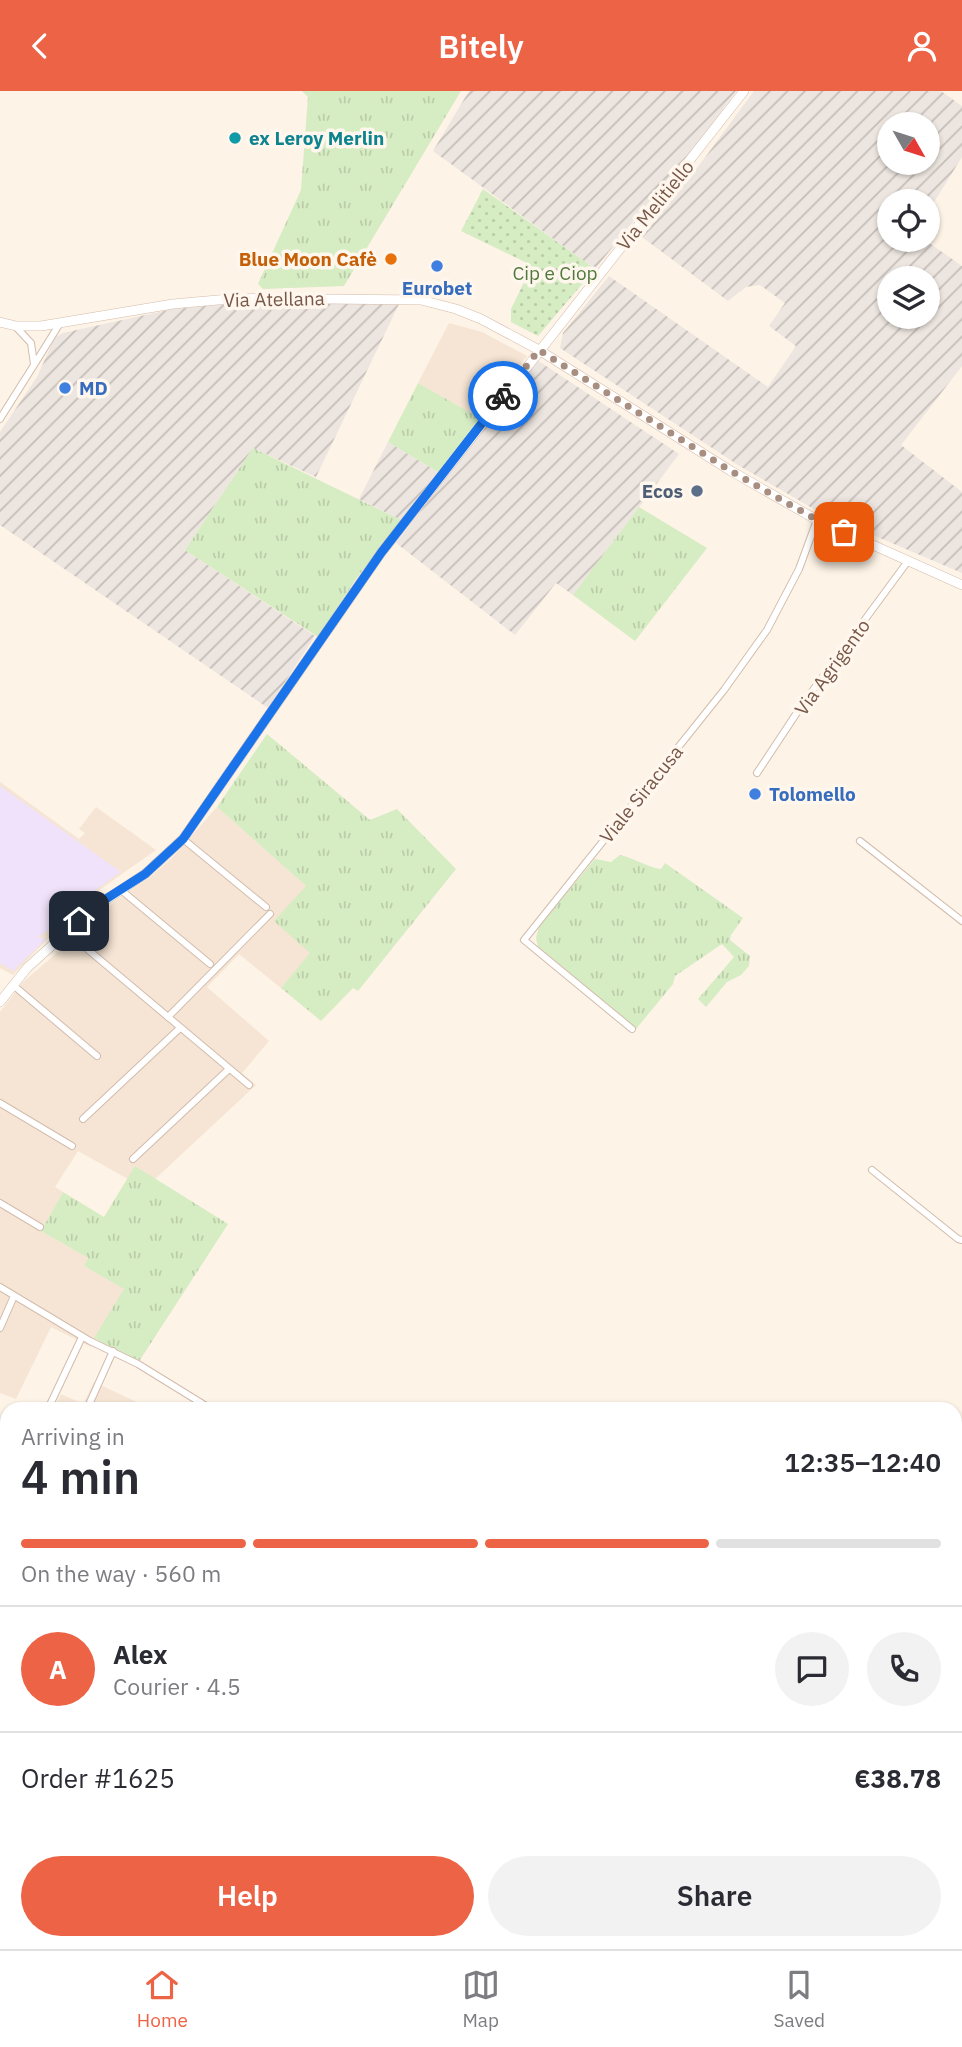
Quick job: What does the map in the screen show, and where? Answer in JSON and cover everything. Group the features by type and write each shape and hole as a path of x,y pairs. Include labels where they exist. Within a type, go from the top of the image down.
{"street":[{"name":"Via Melitiello","path":"0,1002 27,968 98,904 161,861 183,839 381,553 744,91"},
{"name":"Via Atellana","path":"0,322 16,326 60,323 173,304 240,298 421,300 456,309 481,319 539,350 731,471 817,520 962,585"},
{"path":"0,419 60,323"},
{"path":"16,326 31,343 34,364"},
{"name":"Viale Siracusa","path":"632,1029 524,940 716,700 767,630 799,569 817,520"},
{"name":"Via Agrigento","path":"757,773 802,705 908,561"},
{"path":"183,839 266,907"},
{"path":"860,841 962,921"},
{"path":"121,890 210,964"},
{"path":"168,1017 270,914"},
{"path":"67,932 248,1085"},
{"path":"13,985 97,1056"},
{"path":"83,1119 180,1028"},
{"path":"133,1159 229,1069"},
{"path":"0,1103 72,1146"},
{"path":"872,1170 962,1240"},
{"path":"0,1203 40,1227"},
{"path":"0,1287 82,1337 113,1351 199,1402"},
{"path":"0,1328 14,1296"},
{"path":"51,1402 82,1337"},
{"path":"90,1402 113,1351"}],"shaded area":[{"path":"469,91 736,91 708,130 595,269 433,151"},
{"path":"754,91 941,91 962,106 962,157 940,193 940,189 877,189 877,252 940,251 962,266 962,366 901,445 962,492 962,573 819,512 738,465 560,348 563,333 609,276 768,387 796,346 769,326 785,303 760,285 746,287 728,301 642,237"},
{"path":"237,303 399,304 316,477 253,448 185,550 315,636 268,708 0,525 0,432 37,377 55,337 173,309"},
{"path":"449,323 482,332 527,356 480,418 418,383"},
{"path":"537,360 679,454 573,595 556,583 515,635 396,543"},
{"path":"388,442 438,472 401,520 359,499"},
{"path":"0,782 79,839 85,833 79,829 96,807 156,850 85,900 13,975 0,968"},
{"path":"0,786 121,872 84,898 73,897 53,927 38,937 46,939 13,971 0,963"},
{"path":"217,807 306,886 311,953 281,988 239,954 207,987 269,1041 242,1073 256,1085 155,1179 135,1166 128,1179 78,1151 55,1187 63,1192 41,1231 88,1258 84,1266 125,1289 91,1347 51,1327 16,1399 0,1393 0,1012 23,982 99,912 148,879 173,857"},
{"path":"94,1382 137,1402 84,1402"},
{"path":"61,1394 79,1402 57,1402"}],"green space":[{"path":"302,91 461,91 344,286 263,289 258,284 301,190 308,97"},
{"name":"Cip e Ciop","path":"483,189 595,269 538,336 511,322 511,309 528,274 525,262 461,231"},
{"path":"418,383 480,418 438,472 388,442"},
{"path":"253,448 401,520 356,579 318,637 185,550"},
{"path":"639,507 707,548 635,641 573,595"},
{"path":"267,734 370,820 397,809 456,869 358,991 353,988 321,1021 281,988 310,953 274,921 306,886 217,807"},
{"path":"620,855 661,869 665,863 743,918 730,940 750,956 749,966 741,975 727,982 706,1007 698,999 734,957 722,944 675,976 673,984 636,1029 538,947 536,938 539,926 595,859 611,862"},
{"path":"135,1166 228,1224 138,1363 94,1338 124,1289 84,1266 88,1258 41,1231 63,1192 104,1217"}],"way so far":[{"path":"503,396 539,350 731,471 817,520 844,532"}],"place":[{"name":"ex Leroy Merlin","path":"235,138"},
{"name":"Blue Moon Cafè","path":"391,259"},
{"name":"Eurobet","path":"437,266"},
{"name":"MD","path":"65,388"},
{"name":"Ecos","path":"697,491"},
{"name":"Tolomello","path":"755,794"}],"route":[{"path":"79,921 98,904 145,874 183,839 381,553 503,396"}]}
